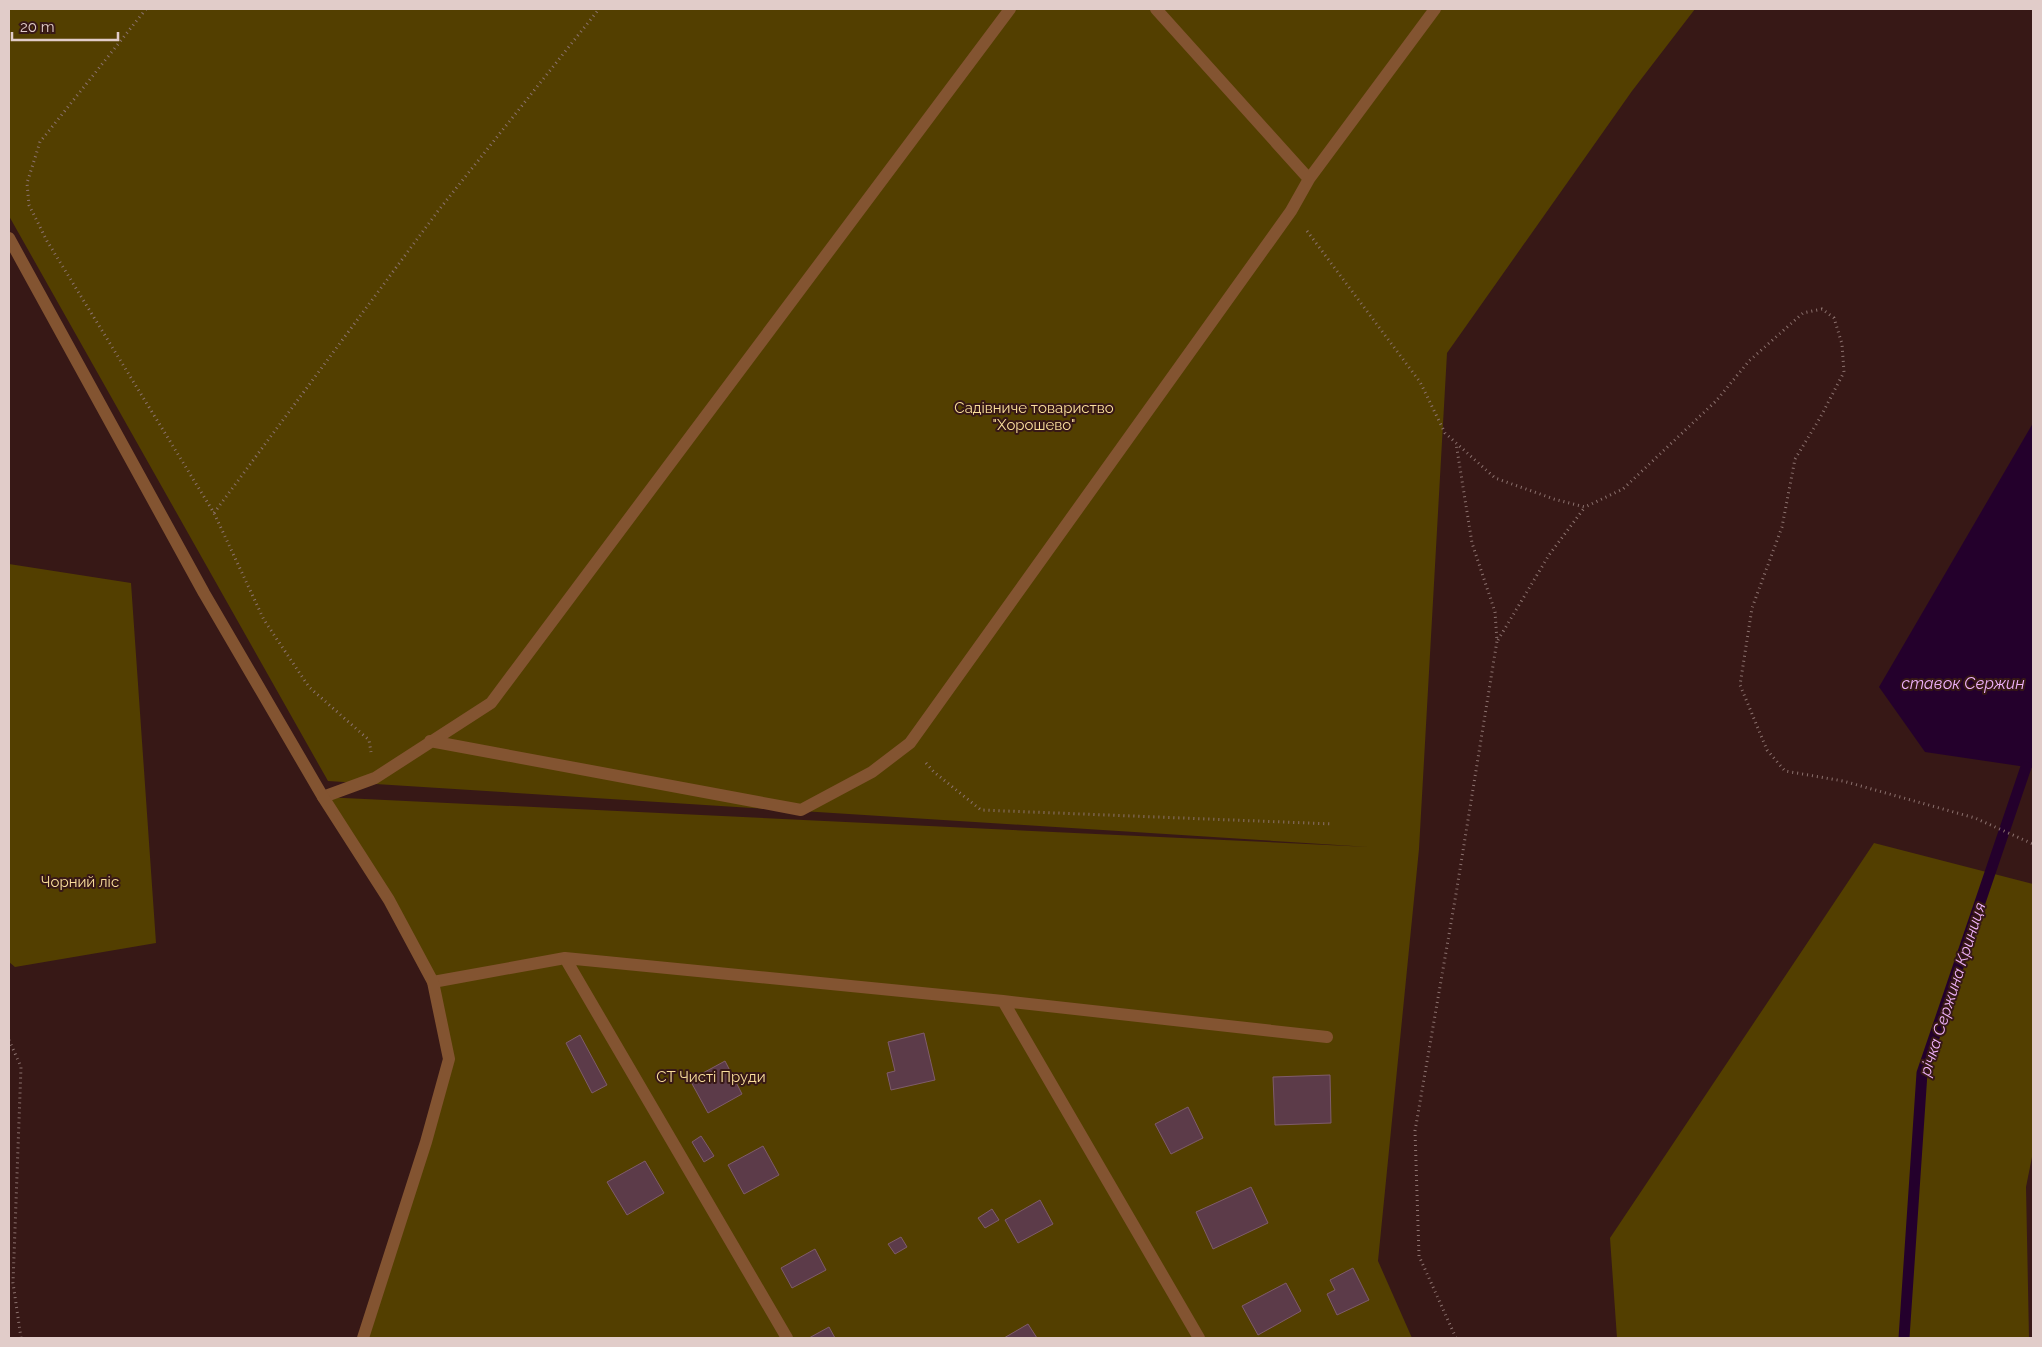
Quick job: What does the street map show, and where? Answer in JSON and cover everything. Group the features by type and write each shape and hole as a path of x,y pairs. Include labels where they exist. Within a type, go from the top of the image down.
{"street":[{"path":"323,797 375,778 491,703 1010,9"},
{"path":"1156,9 1309,179"},
{"path":"430,741 801,810 872,772 910,742 1291,211 1309,179 1435,9"},
{"path":"9,238 204,594 323,797 389,900 433,982 449,1059 426,1142 364,1338"},
{"path":"433,982 565,958 1327,1037"},
{"path":"565,958 787,1338"},
{"path":"1003,1002 1199,1338"}],"path":[{"path":"146,9 40,142 27,183 29,205 47,241 214,513 264,620 309,687 369,740 375,778"},
{"path":"214,513 438,211 599,9"},
{"path":"1291,211 1420,382 1445,433 1495,478 1554,499 1585,506"},
{"path":"1497,641 1550,555 1585,506 1622,489 1716,401 1749,360 1803,313 1822,310 1834,318 1842,344 1844,372 1820,418 1795,459 1782,527 1752,608 1740,685 1767,750 1785,771 1843,781 1975,818 2033,844"},
{"path":"1456,442 1472,543 1495,612 1497,641 1415,1131 1419,1256 1456,1338"},
{"path":"910,742 934,772 981,810 1333,824"},
{"path":"9,1040 21,1067 12,1283 21,1338"}],"green space":[{"name":"Садівниче товариство \"Хорошево\"","path":"9,9 1695,9 1632,91 1447,353 1419,849 1378,1261 1412,1338 361,1338 449,1059 433,982 323,797 1369,847 328,781 9,216"},
{"name":"Чорний ліс","path":"9,564 131,583 156,943 15,967 9,962"},
{"path":"1874,843 2033,884 2033,1152 2026,1187 2029,1338 1617,1338 1610,1238"}],"water":[{"name":"ставок Сержин","path":"2033,423 2033,768 1925,752 1879,687"}],"building":[{"path":"924,1033 935,1080 891,1090 887,1073 895,1071 888,1042"},
{"path":"580,1035 607,1085 592,1093 566,1043"},
{"path":"725,1061 742,1094 708,1113 690,1080"},
{"path":"1330,1075 1331,1123 1275,1125 1273,1077"},
{"path":"1188,1107 1203,1138 1171,1154 1155,1124"},
{"path":"701,1136 714,1156 704,1162 692,1142"},
{"path":"763,1146 779,1175 744,1194 728,1165"},
{"path":"645,1161 664,1193 627,1215 607,1182"},
{"path":"1251,1187 1268,1223 1213,1249 1196,1212"},
{"path":"1040,1200 1053,1224 1018,1243 1005,1220"},
{"path":"992,1209 999,1220 985,1228 978,1218"},
{"path":"901,1237 907,1247 895,1254 888,1244"},
{"path":"815,1249 826,1270 792,1288 781,1268"},
{"path":"1353,1268 1369,1300 1337,1315 1327,1294 1335,1290 1330,1280"},
{"path":"1286,1283 1301,1311 1258,1335 1242,1306"},
{"path":"1028,1324 1037,1338 1004,1338"},
{"path":"829,1327 835,1338 809,1338"}],"waterway":[{"name":"річка Сержина Криниця","path":"1904,1338 1922,1073 2026,767"}],"park label":[{"name":"СТ Чисті Пруди","path":"711,1077"}]}
